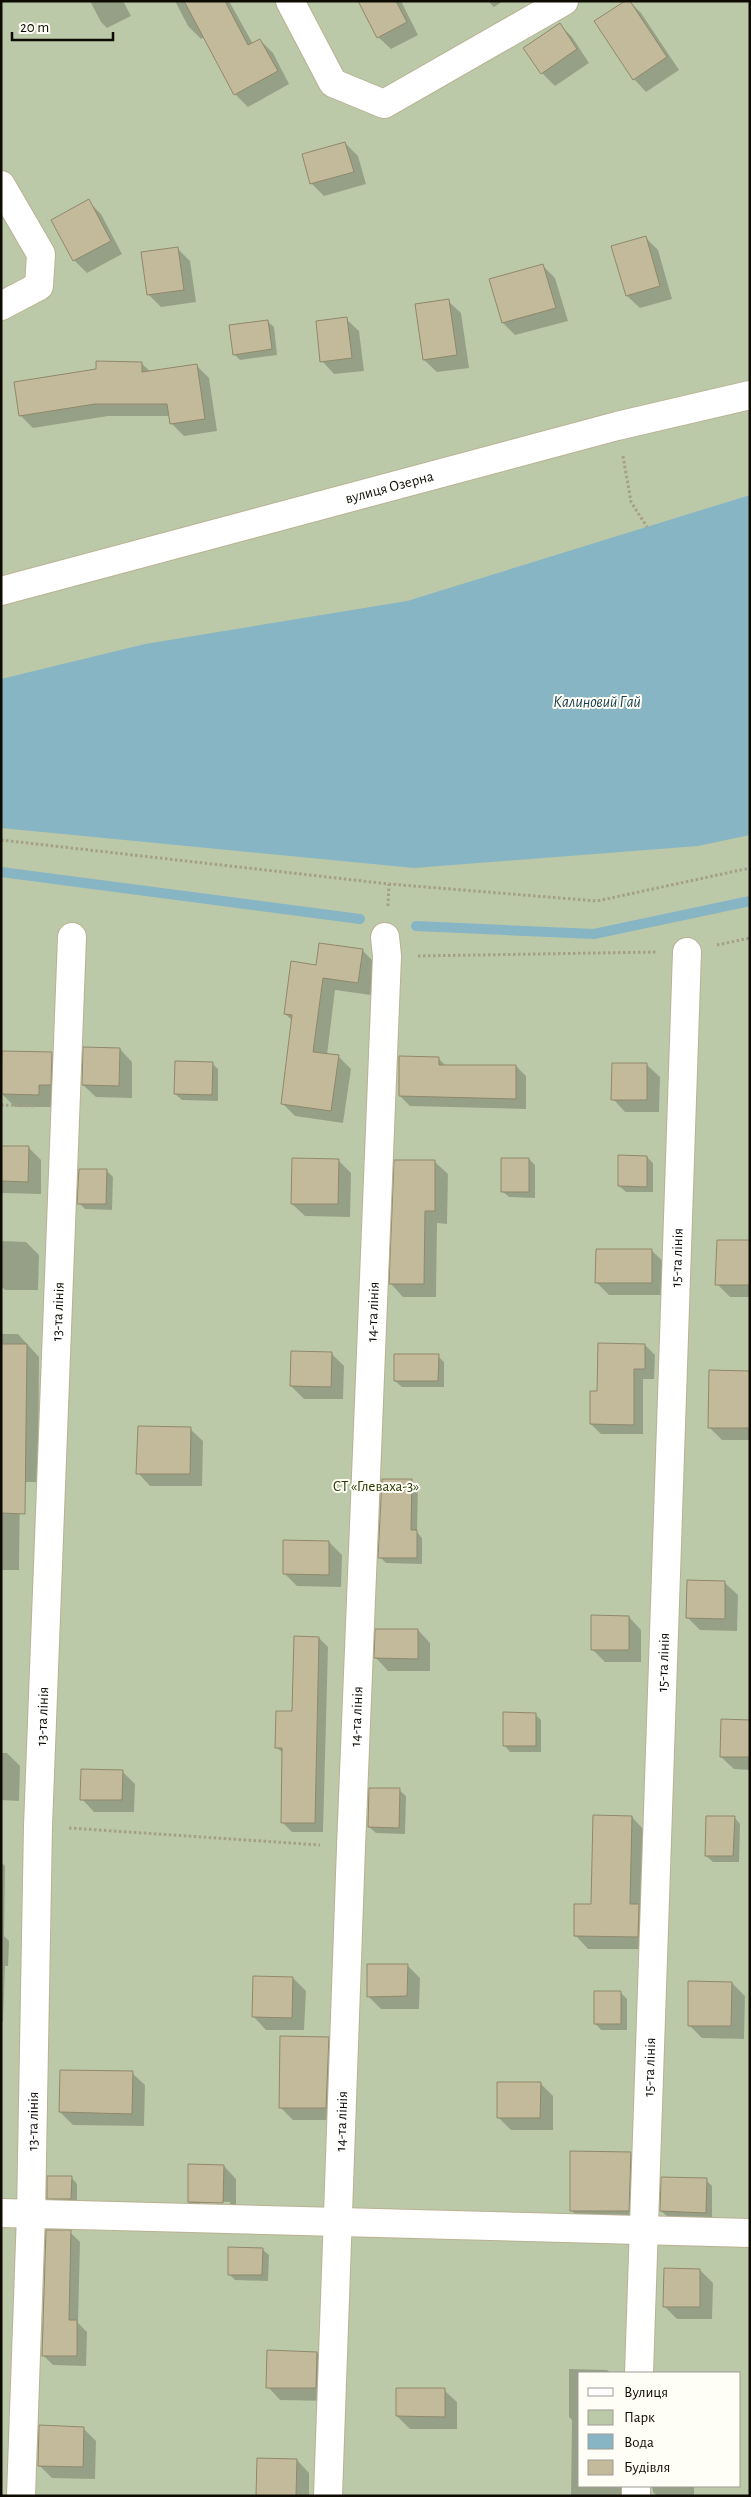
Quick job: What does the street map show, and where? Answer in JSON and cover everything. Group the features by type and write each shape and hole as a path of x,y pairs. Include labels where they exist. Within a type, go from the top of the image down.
{"lane":[{"path":"290,1 333,83 384,104 564,1"},
{"path":"1,185 40,254 40,286 1,306"},
{"name":"вулиця Озерна","path":"1,590 32,584 617,426 750,395"},
{"name":"13-та лінія","path":"21,2496 31,2214 38,1826 72,937"},
{"name":"14-та лінія","path":"328,2496 340,2222 351,1847 386,947"},
{"name":"15-та лінія","path":"639,2372 642,2230 687,952"},
{"path":"1,2213 750,2233"}],"path":[{"path":"617,426 631,502 647,527"},
{"path":"1,840 380,883 597,901 750,868"},
{"path":"386,947 687,952 750,938"},
{"path":"38,1826 351,1847"}],"green space":[{"name":"СТ «Глеваха-3»","path":"1,1 750,1 750,2496 1,2496"}],"water":[{"name":"Калиновий Гай","path":"750,495 750,835 698,846 414,868 1,828 1,679 145,644 407,601"}],"building":[{"path":"184,1 225,1 248,45 260,39 278,71 234,95"},
{"path":"358,1 396,1 407,22 377,38"},
{"path":"625,1 630,1 667,57 633,80 594,21"},
{"path":"560,23 577,49 541,74 523,48"},
{"path":"345,142 354,172 310,184 302,154"},
{"path":"89,199 111,241 73,261 51,220"},
{"path":"646,236 660,286 626,296 611,246"},
{"path":"178,247 184,290 147,295 141,252"},
{"path":"543,264 556,308 502,323 489,279"},
{"path":"449,299 457,355 423,360 415,304"},
{"path":"347,317 352,358 320,362 316,321"},
{"path":"268,320 272,349 233,355 229,325"},
{"path":"96,361 142,362 142,372 197,364 205,419 170,424 167,404 95,404 19,416 14,382 96,369"},
{"path":"319,943 363,949 358,983 323,978 313,1052 339,1055 331,1111 281,1104 292,1015 284,1014 291,961 316,965"},
{"path":"83,1047 120,1048 119,1086 82,1085"},
{"path":"2,1051 52,1052 51,1085 39,1085 39,1095 1,1094"},
{"path":"399,1056 439,1057 439,1065 516,1065 516,1099 399,1096"},
{"path":"175,1061 213,1062 212,1095 174,1094"},
{"path":"612,1063 647,1063 647,1100 611,1100"},
{"path":"1,1146 29,1146 28,1182 1,1181"},
{"path":"618,1155 647,1156 647,1187 618,1186"},
{"path":"292,1158 339,1159 338,1204 291,1204"},
{"path":"501,1158 529,1158 529,1192 501,1192"},
{"path":"394,1160 435,1160 435,1211 425,1211 424,1284 389,1284"},
{"path":"79,1169 107,1169 106,1204 77,1204"},
{"path":"717,1240 750,1240 750,1285 715,1285"},
{"path":"596,1249 652,1249 652,1283 595,1283"},
{"path":"598,1343 645,1344 645,1369 634,1369 634,1425 590,1424 590,1391 597,1391"},
{"path":"1,1344 27,1344 25,1514 1,1513"},
{"path":"291,1351 332,1352 331,1387 290,1386"},
{"path":"394,1354 439,1354 438,1381 394,1381"},
{"path":"709,1370 750,1371 750,1428 708,1428"},
{"path":"138,1426 191,1427 190,1474 136,1474"},
{"path":"382,1479 412,1479 411,1530 417,1530 417,1558 378,1558"},
{"path":"283,1540 329,1541 329,1575 283,1574"},
{"path":"687,1580 725,1581 725,1619 686,1618"},
{"path":"591,1615 629,1616 629,1650 591,1650"},
{"path":"375,1629 418,1629 418,1659 374,1658"},
{"path":"294,1636 319,1637 315,1823 281,1823 282,1748 275,1748 276,1711 292,1711"},
{"path":"503,1712 536,1713 536,1746 503,1746"},
{"path":"721,1719 750,1720 750,1757 720,1757"},
{"path":"81,1769 123,1770 122,1800 80,1800"},
{"path":"369,1788 400,1788 399,1828 368,1827"},
{"path":"593,1815 632,1816 630,1904 639,1904 638,1937 574,1936 574,1904 591,1904"},
{"path":"706,1816 735,1816 733,1856 705,1856"},
{"path":"367,1964 408,1964 407,1996 367,1997"},
{"path":"253,1976 293,1977 292,2018 252,2017"},
{"path":"688,1981 732,1982 731,2026 688,2026"},
{"path":"594,1991 621,1991 621,2024 594,2024"},
{"path":"280,2036 329,2037 326,2108 279,2108"},
{"path":"60,2070 133,2071 132,2114 59,2112"},
{"path":"497,2082 541,2082 540,2118 497,2118"},
{"path":"570,2151 631,2152 629,2211 570,2211"},
{"path":"188,2164 224,2165 223,2203 188,2202"},
{"path":"47,2176 72,2176 71,2199 47,2199"},
{"path":"661,2177 707,2178 706,2213 660,2211"},
{"path":"46,2230 71,2230 69,2320 77,2320 77,2356 42,2356"},
{"path":"228,2247 263,2248 262,2275 228,2275"},
{"path":"664,2268 700,2269 700,2307 663,2307"},
{"path":"267,2350 317,2352 316,2388 266,2388"},
{"path":"396,2388 445,2388 445,2417 396,2416"},
{"path":"39,2425 84,2427 83,2467 38,2466"},
{"path":"257,2458 297,2459 296,2496 256,2496"}],"waterway":[{"path":"1,872 360,919"},
{"path":"416,926 594,934 750,901"}]}
